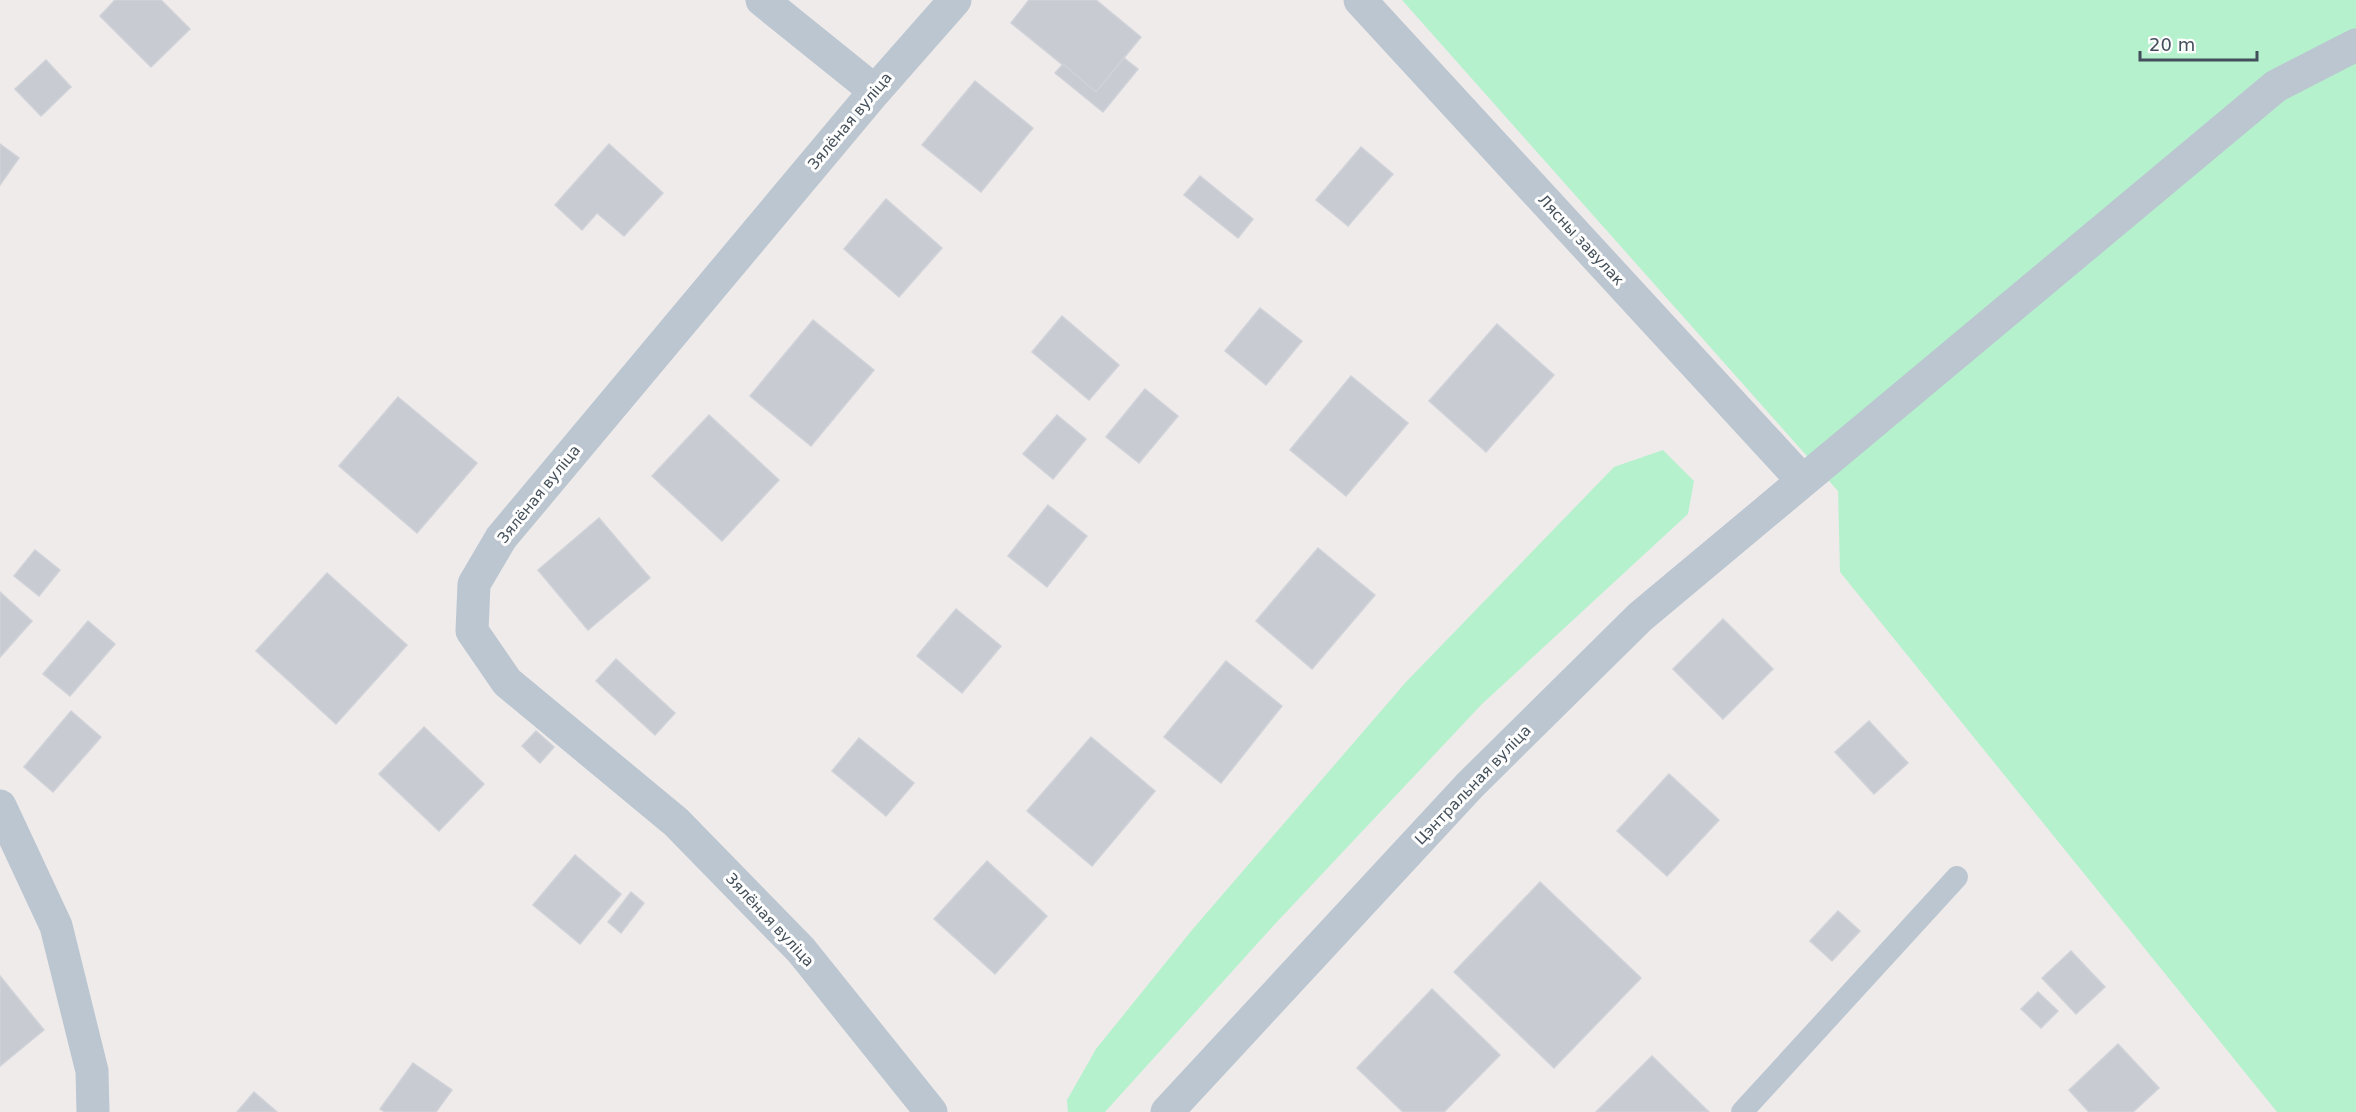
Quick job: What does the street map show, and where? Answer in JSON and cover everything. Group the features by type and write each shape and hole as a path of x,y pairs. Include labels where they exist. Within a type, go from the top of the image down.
{"street":[{"path":"762,0 875,91"},
{"name":"Зялёная вуліца","path":"931,1112 801,950 676,822 507,682 472,631 474,584 501,538 875,91 955,0"},
{"name":"Лясны завулак","path":"1360,0 1802,480"},
{"name":"Цэнтральная вуліца","path":"1167,1112 1470,785 1640,616 2276,86 2356,45"},
{"path":"3,817 56,926 92,1071 93,1112"}],"lane":[{"path":"1742,1112 1957,878"}],"green space":[{"path":"1402,0 2356,0 2356,1112 2277,1112 1840,572 1838,491"},
{"path":"1663,450 1694,481 1688,514 1482,704 1275,924 1105,1112 1068,1112 1067,1100 1096,1049 1192,930 1406,682 1614,467"}],"building":[{"path":"115,0 161,0 190,29 151,67 100,16"},
{"path":"1029,0 1096,0 1141,37 1096,92 1011,23"},
{"path":"1124,58 1138,69 1103,112 1055,73 1063,64 1096,92"},
{"path":"46,60 71,87 41,116 15,89"},
{"path":"975,81 1033,128 981,192 922,145"},
{"path":"0,144 19,158 0,185"},
{"path":"609,144 663,193 624,236 597,213 582,230 555,205"},
{"path":"1361,147 1393,174 1348,226 1316,200"},
{"path":"1200,176 1253,219 1238,238 1184,195"},
{"path":"886,199 942,248 899,297 844,249"},
{"path":"1260,308 1302,341 1266,385 1225,351"},
{"path":"1062,316 1119,365 1089,400 1032,352"},
{"path":"813,320 874,370 811,446 750,396"},
{"path":"1497,324 1554,375 1486,452 1429,401"},
{"path":"1351,376 1408,423 1346,496 1290,450"},
{"path":"1145,389 1178,416 1139,463 1106,437"},
{"path":"398,397 477,463 417,533 339,466"},
{"path":"709,415 779,480 722,541 652,476"},
{"path":"1057,415 1086,439 1053,479 1023,454"},
{"path":"1048,505 1087,536 1047,587 1008,556"},
{"path":"599,518 650,578 588,630 538,570"},
{"path":"1318,548 1375,595 1312,669 1256,621"},
{"path":"35,550 60,570 39,596 14,576"},
{"path":"327,573 407,645 336,724 256,651"},
{"path":"0,592 32,621 0,657"},
{"path":"956,609 1001,646 962,693 917,656"},
{"path":"1723,619 1773,669 1723,719 1673,669"},
{"path":"88,621 115,644 70,696 43,674"},
{"path":"616,659 675,713 655,735 596,681"},
{"path":"1226,661 1282,706 1221,783 1164,737"},
{"path":"71,711 101,737 53,792 24,767"},
{"path":"1869,721 1908,763 1874,794 1835,752"},
{"path":"424,727 484,784 439,831 379,774"},
{"path":"536,731 554,747 540,763 522,746"},
{"path":"1091,737 1155,791 1092,866 1027,811"},
{"path":"859,738 914,783 886,816 832,771"},
{"path":"1669,774 1719,820 1667,876 1617,831"},
{"path":"575,855 621,894 580,944 533,905"},
{"path":"987,861 1047,916 995,974 934,919"},
{"path":"1540,882 1641,978 1554,1068 1454,972"},
{"path":"631,892 644,903 621,933 608,922"},
{"path":"1838,911 1860,931 1832,961 1810,941"},
{"path":"2071,951 2105,987 2076,1014 2042,978"},
{"path":"0,976 44,1030 0,1066"},
{"path":"1432,989 1500,1055 1444,1112 1403,1112 1357,1068"},
{"path":"2038,992 2058,1011 2041,1028 2021,1009"},
{"path":"2118,1044 2159,1088 2133,1112 2089,1112 2069,1090"},
{"path":"1652,1056 1709,1112 1596,1112"},
{"path":"413,1063 452,1090 436,1112 385,1112 380,1109"},
{"path":"254,1092 277,1112 237,1112"}]}
